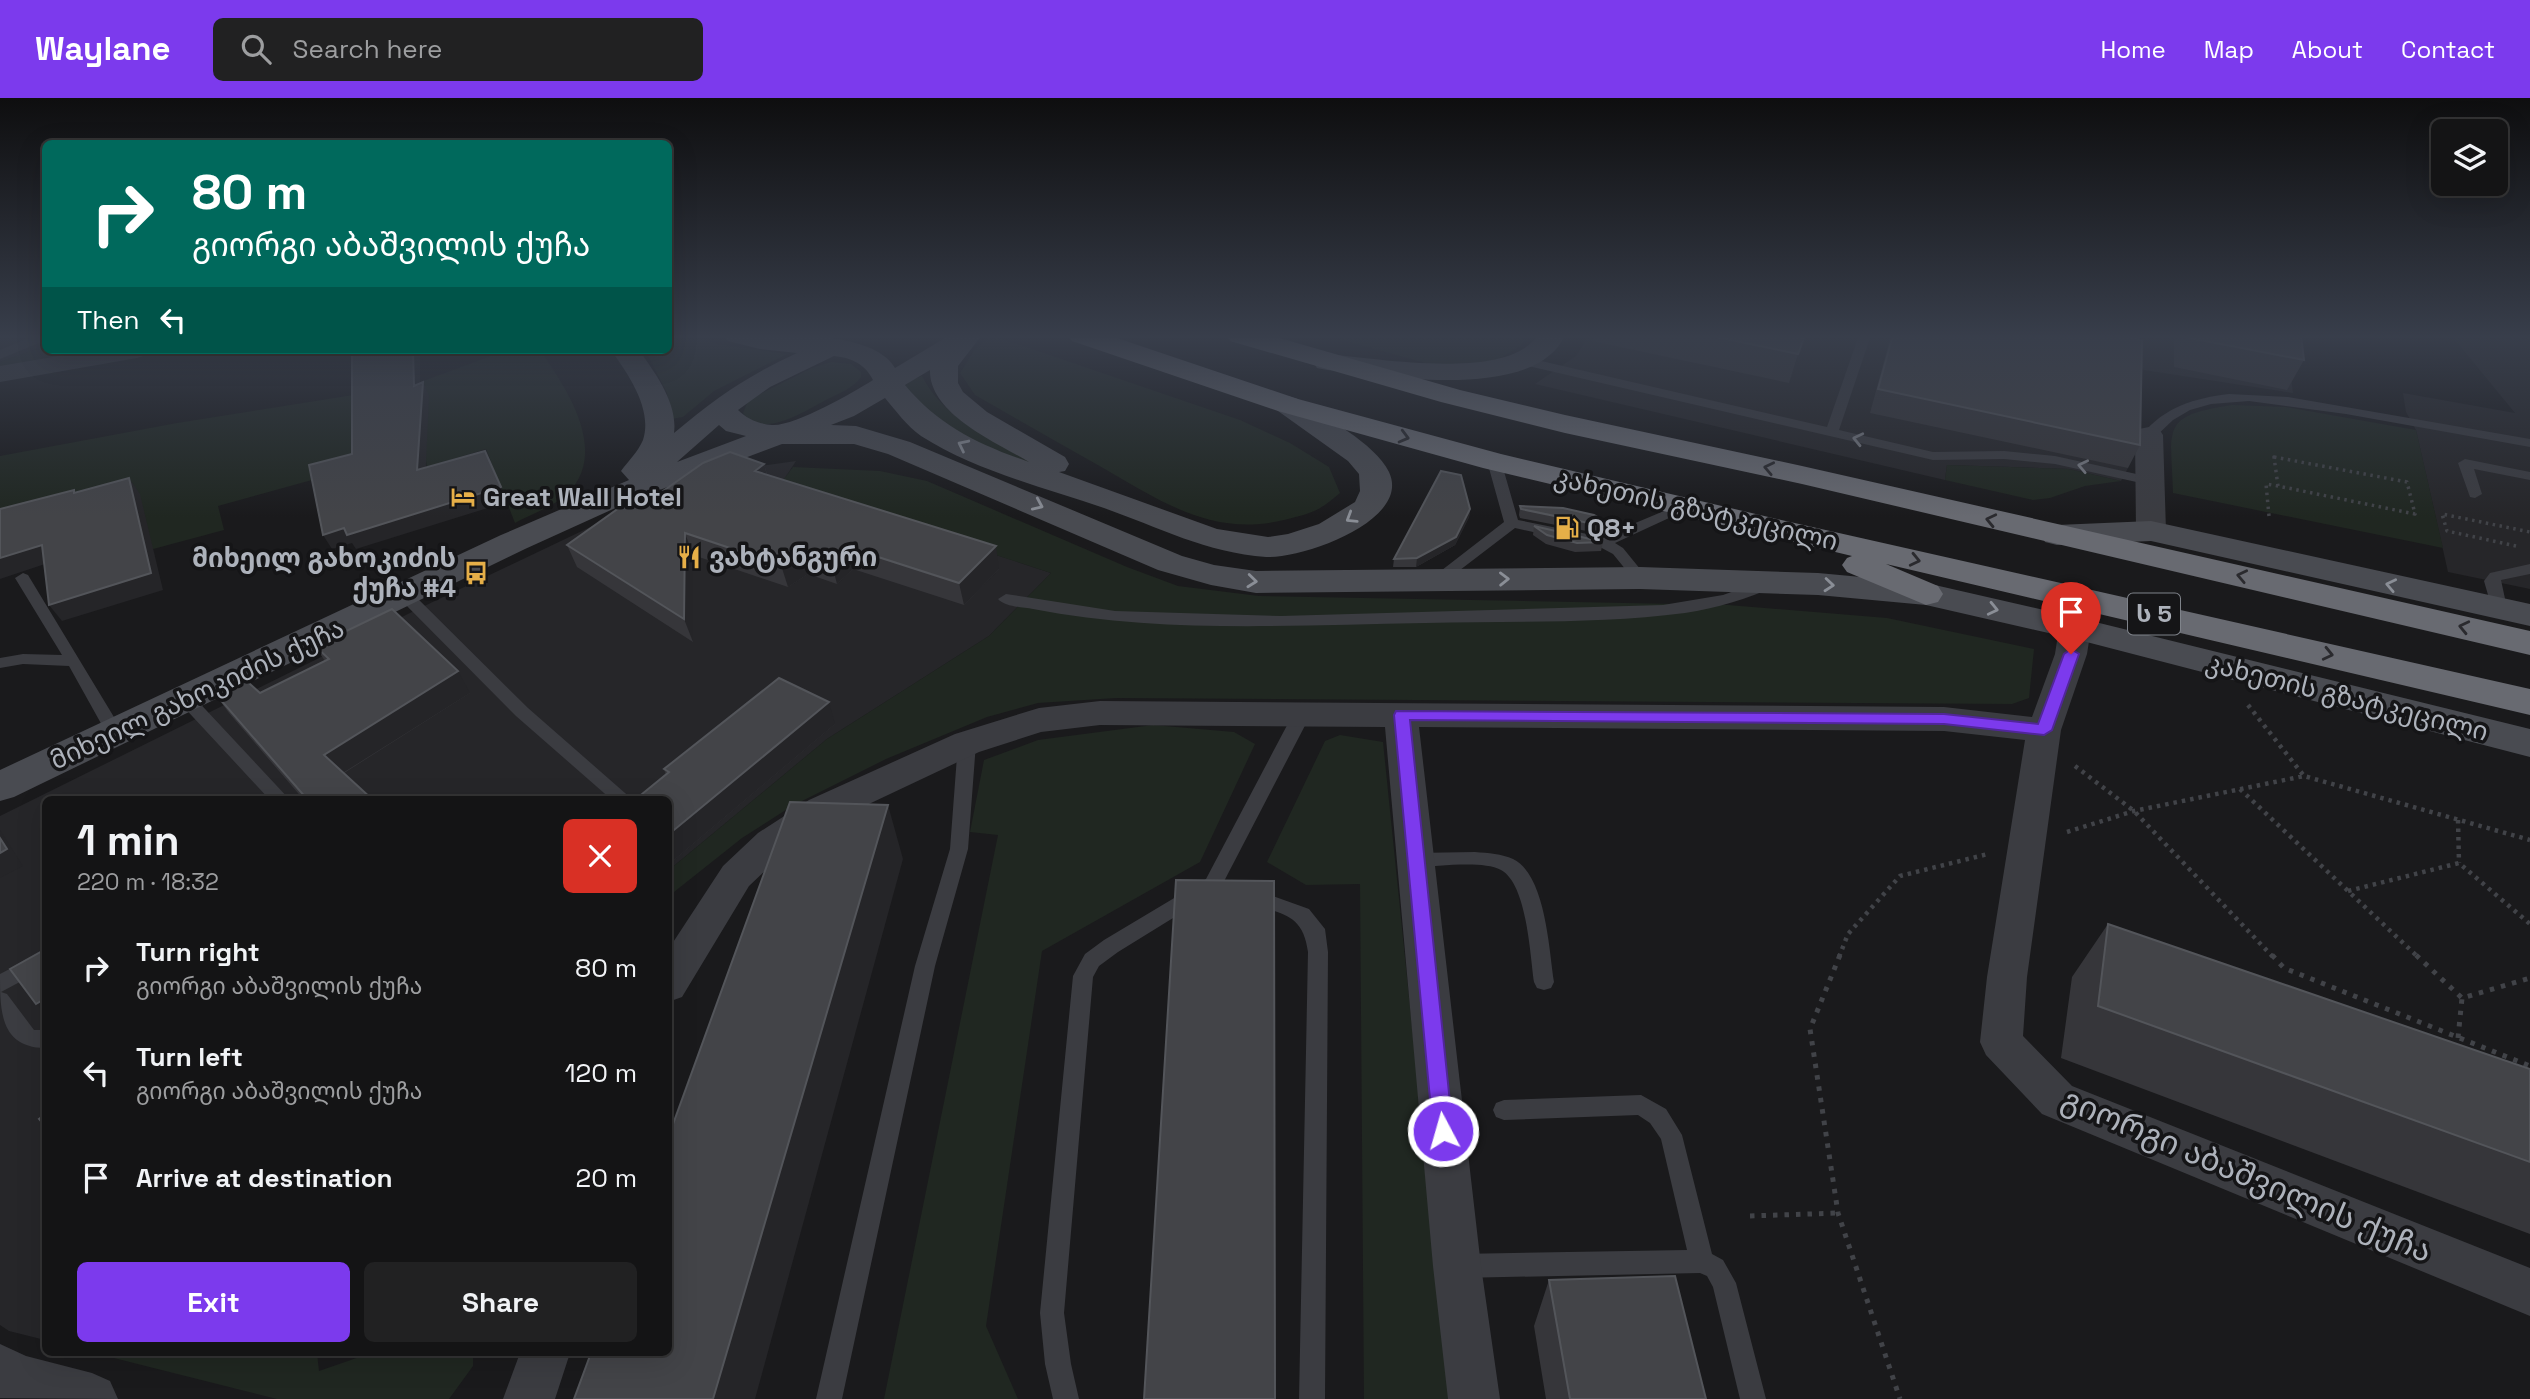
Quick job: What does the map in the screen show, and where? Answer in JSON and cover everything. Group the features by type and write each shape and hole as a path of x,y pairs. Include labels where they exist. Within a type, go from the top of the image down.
{"highway":[{"name":"კახეთის გზატკეცილი","path":"1261,396 1494,461 1777,529 2530,702"},
{"name":"კახეთის გზატკეცილი","path":"1456,396 1565,424 1802,475 2530,643"},
{"path":"1777,529 1926,594"},
{"path":"2501,608 2530,624"}],"main road":[{"path":"622,494 658,439 661,418 651,396"},
{"path":"622,494 739,396"},
{"path":"622,494 844,410 869,396"},
{"path":"898,396 931,429 996,461 1119,503 1210,538 1268,547 1331,531 1369,507 1376,491 1374,473 1359,454 1288,405"},
{"path":"950,396 977,418 1119,503"},
{"path":"720,409 736,425 776,435 856,435 899,448 1170,563 1211,575 1256,582 1640,578 1774,581 1926,594 2075,628"},
{"path":"622,494 735,463 835,451 906,462 975,480"},
{"name":"მიხეილ გახოკიძის ქუჩა","path":"0,787 513,542 622,494"},
{"name":"კახეთის გზატკეცილი","path":"2057,535 2151,531 2501,608"},
{"name":"კახეთის გზატკეცილი","path":"2075,628 2278,642"},
{"name":"კახეთის გზატკეცილი","path":"2075,628 2530,743"}],"street":[{"path":"2149,435 2151,531"},
{"name":"გიორგი აბაშვილის ქუჩა","path":"2075,628 2071,654 2042,740 2001,1042 2057,1100 2530,1292"},
{"path":"672,979 736,876 771,843 822,810 967,743 1039,720 1100,713 1944,719 2042,740"},
{"path":"1401,715 1457,1266 1474,1399"},
{"path":"529,1399 544,1356"},
{"path":"0,1369 15,1379 92,1399"}],"lane":[{"path":"1672,396 1933,456 2004,456 2055,460 2150,481"},
{"path":"1832,432 1844,396"},
{"path":"2149,435 2160,422 2192,404 2257,398 2406,420 2530,443"},
{"path":"1494,461 1512,523"},
{"path":"2475,494 2465,463 2530,476"},
{"path":"1603,542 1688,506"},
{"path":"1438,580 1512,523 1603,542 1618,551 1640,578"},
{"path":"2501,608 2492,581 2495,576 2530,569"},
{"path":"23,578 114,732"},
{"path":"1006,599 1104,616 1208,621 1533,615 1689,609 1742,596 1774,581"},
{"path":"405,595 522,712 619,796"},
{"path":"0,663 23,659 74,661"},
{"path":"186,699 277,796"},
{"path":"1066,1399 1058,1364 1052,1313 1083,976 1092,960 1111,946 1213,884 1303,714"},
{"path":"829,1399 925,966 959,849 967,743"},
{"path":"1415,860 1488,861 1508,865 1520,874 1528,889 1544,982"},
{"path":"1213,884 1302,914 1315,929 1318,952 1312,1399"},
{"path":"0,984 42,960"},
{"path":"0,1000 28,1039 42,1040"},
{"path":"1504,1110 1642,1105 1658,1116 1671,1135 1702,1262"},
{"path":"1457,1266 1702,1262 1715,1268 1724,1283 1753,1399"}],"path":[{"path":"2269,516 2266,484 2415,514 2407,482 2274,457 2278,486"},
{"path":"2518,546 2447,531 2442,514 2530,532"},
{"path":"2242,696 2304,776"},
{"path":"2042,740 2134,811 2284,968 2530,1066"},
{"path":"1900,1399 1838,1213 1810,1029 1848,934 1900,876 2027,845 2134,811 2304,776 2530,840"},
{"path":"2240,789 2462,998"},
{"path":"2458,820 2459,863 2530,924"},
{"path":"2348,891 2459,863"},
{"path":"2462,998 2530,978"},
{"path":"2458,1038 2462,998"},
{"path":"1750,1216 1838,1213"}],"shaded area":[{"path":"349,396 569,396 580,420 585,458 580,476 563,498 515,523 486,449 427,467 424,449 218,506 224,530 101,563 0,521 0,456 177,423"},
{"path":"667,396 708,396 683,417 671,419"},
{"path":"756,396 835,396 772,424 751,421 743,413 748,401"},
{"path":"906,396 935,396 946,408 979,432 1052,471 944,431"},
{"path":"976,396 1169,396 1240,420 1290,443 1329,467 1340,493 1320,508 1284,520 1232,524 1186,512 1141,490"},
{"path":"1585,396 2130,396 2128,468 2121,481 2069,469 1947,465 1945,480"},
{"path":"2403,396 2418,396 2515,413 2501,396 2530,396 2530,589 2448,572 2416,430 2406,412"},
{"path":"2232,405 2286,407 2416,430 2443,548 2173,493 2171,453 2175,428 2181,420 2192,414"},
{"path":"796,461 781,484 1051,573 989,636 827,739 672,868 672,796 42,796 42,1339 9,1331 0,1325 0,816 418,609 628,509 730,470"},
{"path":"1947,465 2069,469 2121,481 2085,486 2050,498 2033,500 1945,480"},
{"path":"793,467 880,471 927,481 1127,567 1178,586 1259,596 1728,605 1887,618 2034,649 2029,698 2012,704 1116,698 1038,703 987,717 886,759 792,806 742,838 672,895 672,868 827,739 989,636 1051,573 780,484"},
{"path":"1153,725 1234,732 1255,744 1200,862 1042,951 986,1326 1018,1399 884,1399 998,835 970,832 984,760 1038,740"},
{"path":"1340,735 1383,742 1450,1399 1364,1399 1360,884 1306,885 1267,862 1325,741"},
{"path":"106,1356 317,1356 319,1371 362,1356 473,1356 473,1366 449,1399 277,1399"}],"building":[{"path":"352,396 422,396 417,470 485,451 501,487 347,535 344,528 323,535 309,465 352,454"},
{"path":"1909,396 2141,396 2140,445"},
{"path":"730,452 764,464 755,471 996,546 959,583 847,547 831,561 802,552 781,565 685,533 684,619 567,545 640,493 663,491 703,463"},
{"path":"1441,471 1461,475 1470,509 1456,537 1417,558 1394,559"},
{"path":"129,478 151,573 49,605 42,545 0,558 0,509"},
{"path":"1520,506 1563,508 1594,515 1609,524 1603,526 1521,509"},
{"path":"1534,526 1603,542 1577,543 1547,535"},
{"path":"392,609 458,671 324,755 369,796 304,796 213,691 242,677 260,693 329,659 315,646"},
{"path":"779,678 829,702 672,832 672,796 642,794 669,772 664,769"},
{"path":"790,802 888,805 713,1399 574,1399 590,1356 672,1356 672,1127"},
{"path":"0,838 7,849 0,853"},
{"path":"1176,880 1274,881 1275,1399 1144,1399"},
{"path":"2108,924 2530,1069 2530,1162 2098,1006"},
{"path":"42,951 42,1000 36,1004 10,969"},
{"path":"1675,1276 1706,1399 1570,1399 1549,1280"}],"place":[{"name":"Great Wall Hotel","path":"463,497"},
{"name":"Q8+","path":"1567,528"},
{"name":"ვახტანგური","path":"689,557"},
{"name":"მიხეილ გახოკიძის ქუჩა #4","path":"476,573"}],"route":[{"path":"1443,1131 1401,715 1944,719 2044,730 2071,654"}]}
